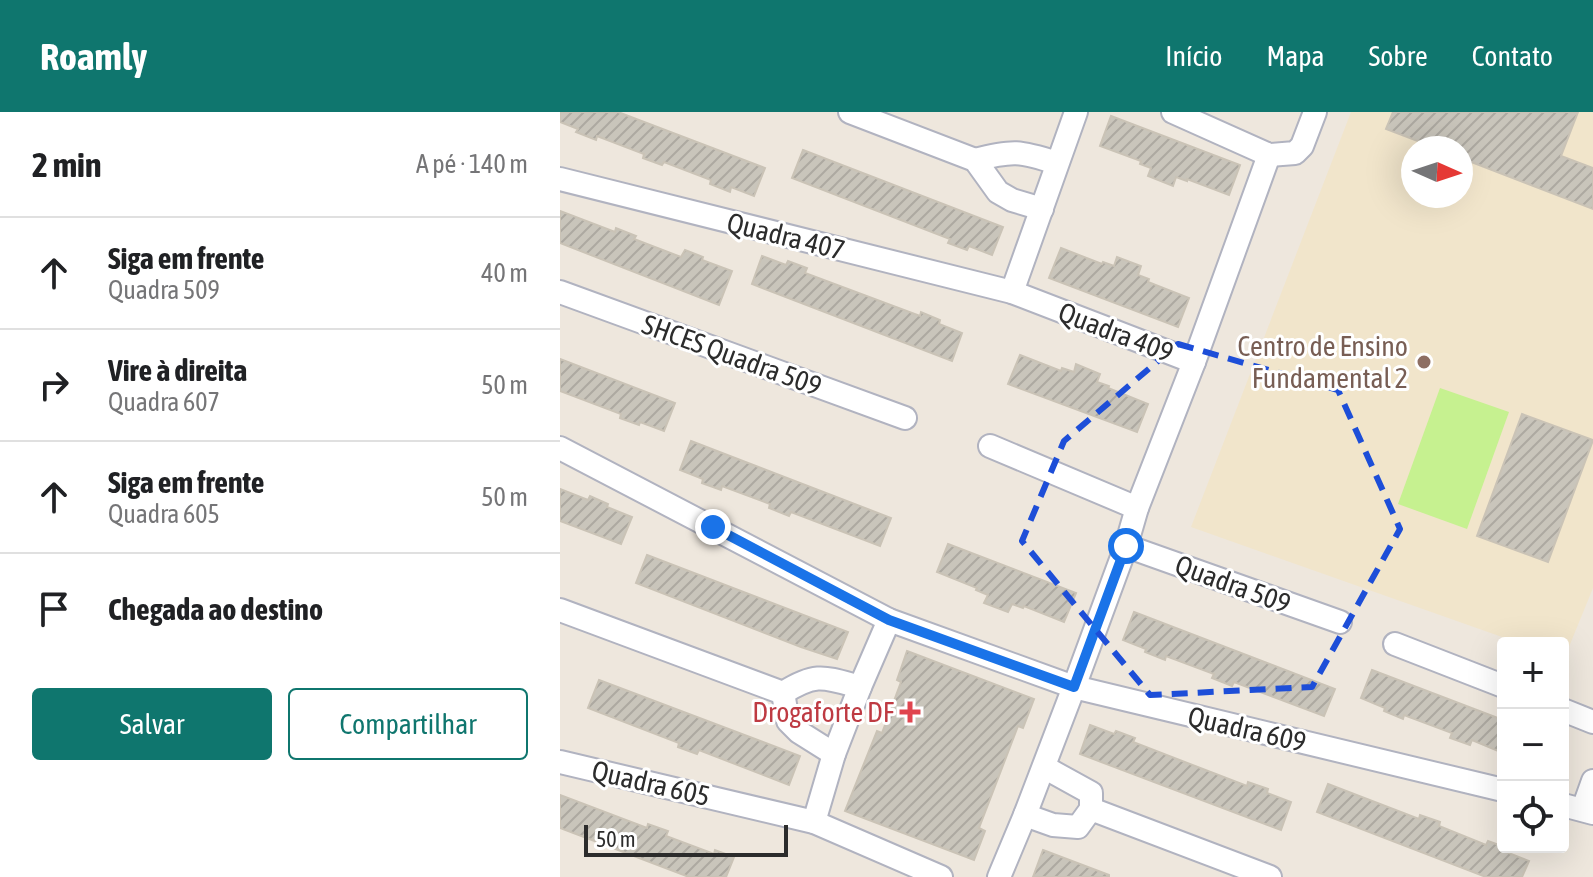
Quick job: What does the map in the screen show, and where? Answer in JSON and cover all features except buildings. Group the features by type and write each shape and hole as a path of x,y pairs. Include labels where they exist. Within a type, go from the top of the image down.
{"street":[{"path":"850,112 975,160 998,192 1012,200 1042,209"},
{"path":"1012,292 1076,112"},
{"path":"1173,112 1269,155 1295,153 1302,146 1315,112"},
{"path":"975,160 1010,152 1028,153 1057,163"},
{"name":"Quadra 409","path":"1012,292 1194,362 1269,155"},
{"name":"Quadra 407","path":"560,179 1012,292"},
{"name":"SHCES Quadra 509","path":"560,292 905,418"},
{"path":"999,877 1044,767 1126,546 1137,508 1194,362"},
{"path":"990,446 1137,508"},
{"path":"560,448 889,620 834,754 814,822"},
{"name":"Quadra 509","path":"1126,546 1340,622"},
{"path":"560,610 783,693"},
{"name":"Quadra 609","path":"889,620 1074,687 1497,789"},
{"path":"1395,644 1497,684"},
{"path":"783,693 812,678 860,687"},
{"path":"783,693 788,721 799,732 834,754"},
{"path":"1569,712 1593,722"},
{"name":"Quadra 605","path":"560,762 814,822 941,877"},
{"path":"1025,815 1053,825 1074,828 1081,824 1091,809 1091,793 1044,767"},
{"path":"1580,809 1593,781"},
{"path":"1091,809 1270,877"}],"highlighted area":[{"path":"1178,344 1338,390 1400,529 1312,687 1150,695 1022,541 1064,441"}],"shaded area":[{"name":"Centro de Ensino Fundamental 2","path":"1351,112 1593,112 1593,588 1569,647 1569,637 1502,637 1191,527"}],"green space":[{"path":"1440,388 1509,412 1467,529 1398,504"}],"place":[{"name":"Centro de Ensino Fundamental 2","path":"1424,362"},
{"name":"Drogaforte DF","path":"910,712"}],"route":[{"path":"713,527 889,620 1074,687 1126,546"}]}
